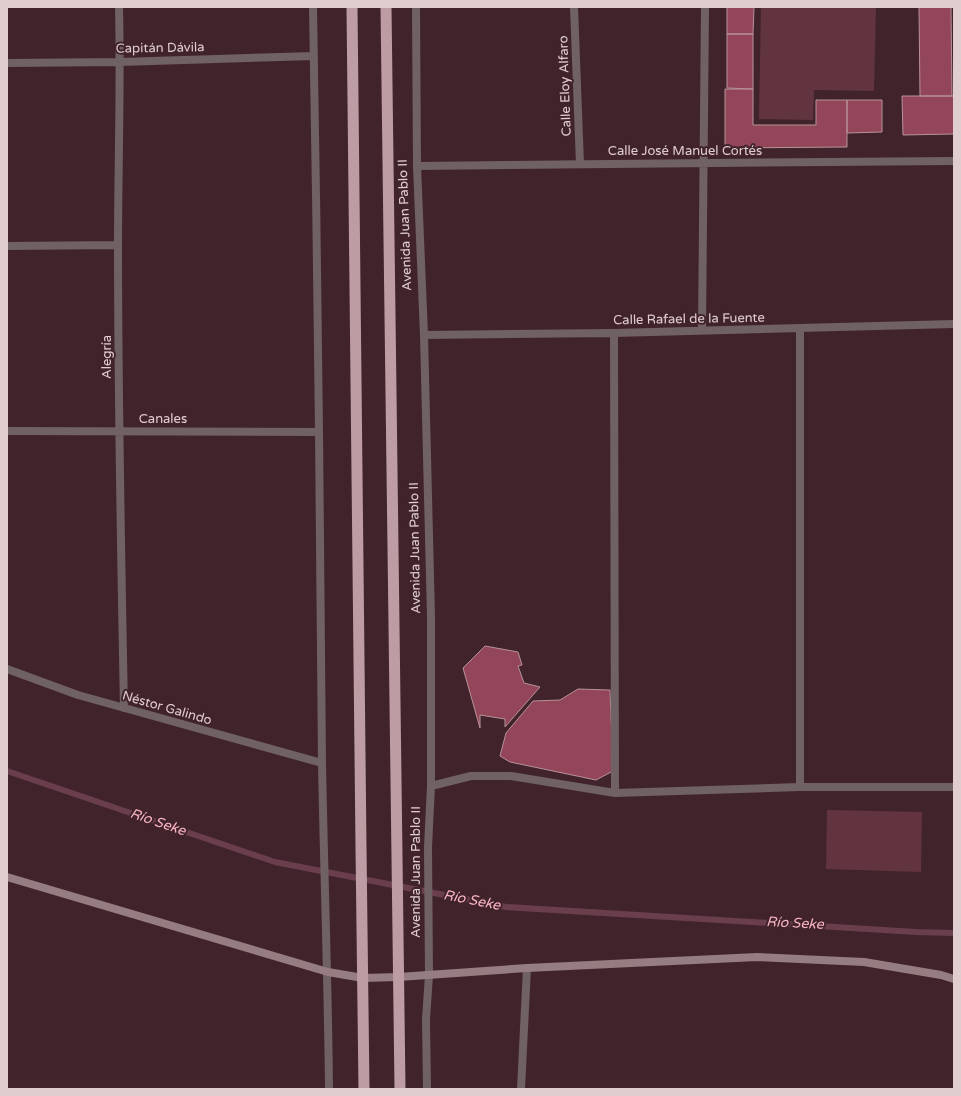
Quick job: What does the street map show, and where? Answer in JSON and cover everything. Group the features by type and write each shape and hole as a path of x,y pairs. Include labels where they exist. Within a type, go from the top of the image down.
{"highway":[{"path":"352,7 364,1089"},
{"name":"Avenida Juan Pablo II","path":"386,7 400,1089"}],"main road":[{"path":"7,877 328,972 363,978 528,968 757,957 864,962 941,975 954,979"}],"street":[{"name":"Alegría","path":"118,7 120,62 118,245 119,431 124,708"},
{"path":"313,7 320,432 322,764 328,972 329,1089"},
{"name":"Avenida Juan Pablo II","path":"416,7 417,166 424,335 431,617 431,786 428,846 429,975 426,1019 427,1089"},
{"name":"Calle Eloy Alfaro","path":"574,7 580,164"},
{"path":"702,330 705,7"},
{"name":"Capitán Dávila","path":"7,63 120,62 314,56"},
{"name":"Calle José Manuel Cortés","path":"417,166 954,161"},
{"path":"7,246 118,245"},
{"name":"Calle Rafael de la Fuente","path":"424,335 614,333 954,324"},
{"path":"800,329 800,787"},
{"path":"614,333 615,793"},
{"name":"Canales","path":"7,431 320,432"},
{"name":"Néstor Galindo","path":"7,669 78,695 322,764"},
{"path":"431,786 471,776 511,776 615,793 800,787 954,787"},
{"path":"521,1089 528,968"}],"shaded area":[{"path":"761,7 876,7 874,91 814,90 813,120 759,119"},
{"path":"827,810 922,812 921,872 826,869"}],"building":[{"path":"727,7 754,7 753,34 727,34"},
{"path":"919,7 951,7 952,96 920,96"},
{"path":"727,34 753,34 753,89 727,88"},
{"path":"725,89 753,89 753,125 816,125 816,100 847,100 847,147 725,148"},
{"path":"902,96 954,96 954,134 903,135"},
{"path":"847,100 882,100 882,132 847,133"},
{"path":"485,646 518,652 522,665 518,666 524,683 540,687 505,727 505,719 480,715 480,728 463,668"},
{"path":"578,689 610,690 613,771 596,780 510,762 500,756 506,733 533,701 560,700"}],"waterway":[{"name":"Río Seke","path":"7,771 275,862 506,907 916,932 954,933"}]}
